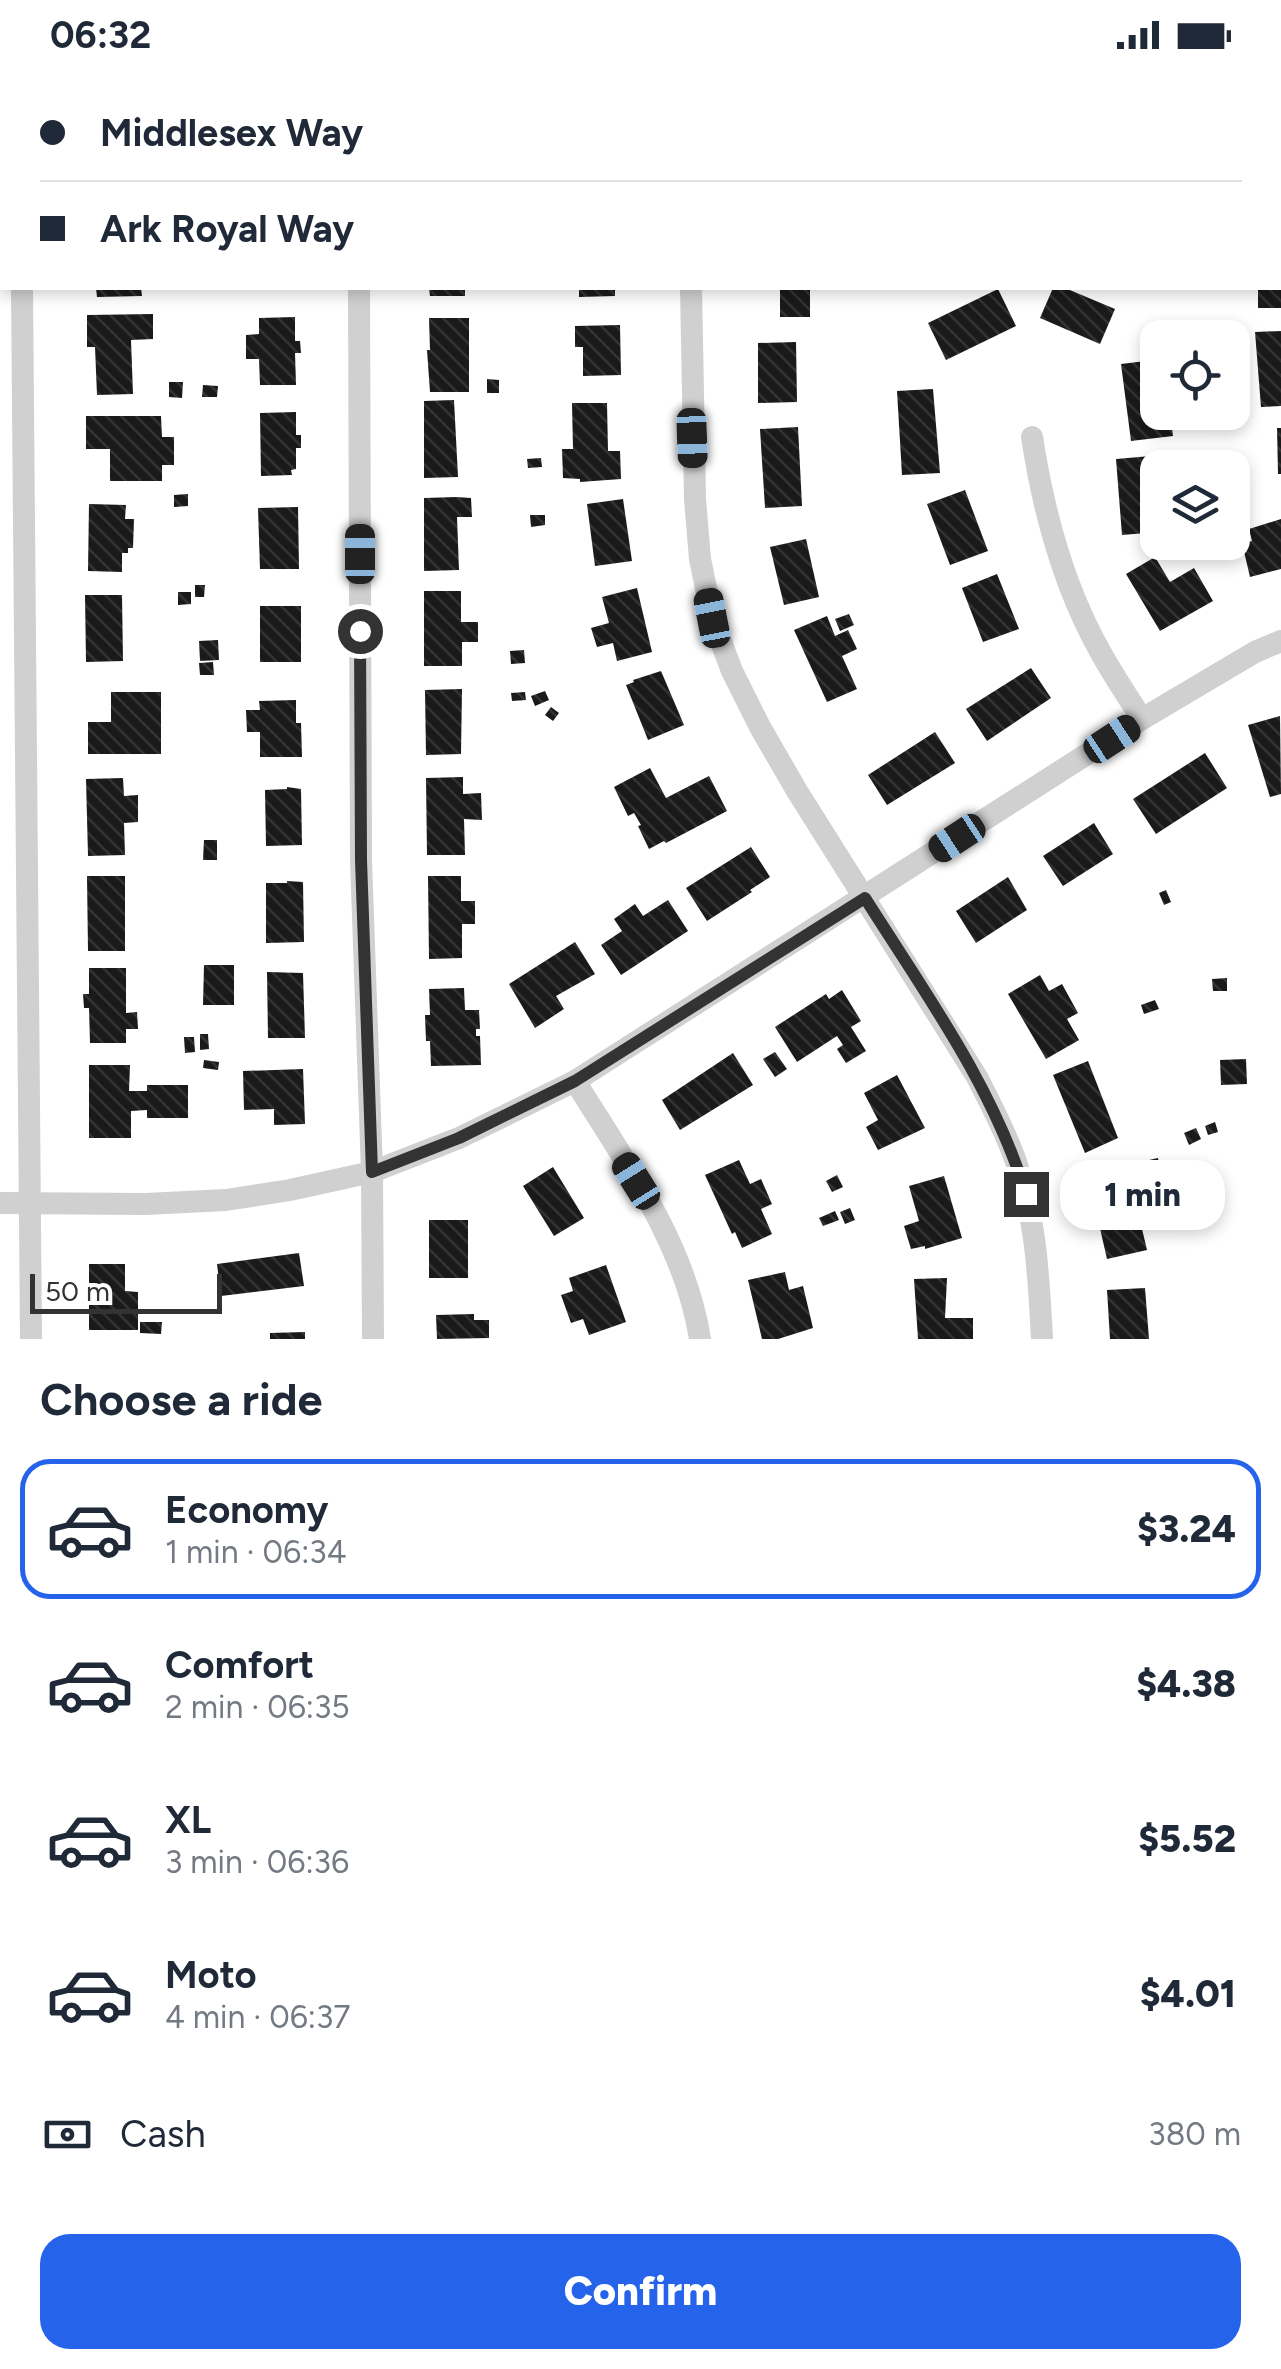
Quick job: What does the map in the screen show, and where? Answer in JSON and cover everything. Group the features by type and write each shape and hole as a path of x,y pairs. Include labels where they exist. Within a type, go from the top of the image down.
{"street":[{"path":"22,290 30,1339"},
{"path":"360,290 361,860 372,1172 373,1339"},
{"path":"691,290 695,499 700,559 712,618 732,671 760,727 977,1077 1016,1160 1033,1231 1042,1339"},
{"path":"1032,436 1040,490 1057,549 1099,650 1142,719"},
{"path":"0,1202 146,1204 226,1200 372,1172 459,1138 575,1081 1142,719 1254,652 1281,641"},
{"path":"0,749 24,750"},
{"path":"575,1081 678,1256 700,1339"}],"building":[{"path":"96,290 141,290 142,296 97,297"},
{"path":"429,290 465,290 465,296 430,296"},
{"path":"579,290 615,290 615,296 579,297"},
{"path":"780,290 810,290 810,317 780,317"},
{"path":"998,290 1016,326 946,360 928,323"},
{"path":"1052,290 1070,290 1115,309 1100,344 1040,318"},
{"path":"1258,290 1281,290 1281,308 1258,308"},
{"path":"153,314 153,339 131,340 133,394 97,395 95,347 87,347 87,315"},
{"path":"295,317 295,341 300,341 301,353 295,353 296,385 260,385 259,359 246,359 246,335 259,334 259,318"},
{"path":"429,318 469,318 469,392 430,392"},
{"path":"620,325 621,375 583,376 583,347 575,347 575,326"},
{"path":"1281,331 1281,406 1261,407 1255,332"},
{"path":"796,342 797,402 758,403 758,343"},
{"path":"1140,362 1140,430 1172,430 1173,436 1131,441 1121,364"},
{"path":"487,379 499,380 499,393 487,393"},
{"path":"169,382 183,382 182,398 169,397"},
{"path":"203,385 218,386 217,397 202,397"},
{"path":"933,389 940,473 902,475 897,391"},
{"path":"454,400 458,477 424,478 424,401"},
{"path":"572,403 607,403 608,451 620,451 621,479 580,482 563,478 562,449 573,449"},
{"path":"296,412 296,435 301,435 301,448 296,448 296,469 291,470 292,475 261,476 260,413"},
{"path":"86,416 161,416 162,437 174,437 174,465 162,465 162,481 110,481 110,449 86,449"},
{"path":"798,427 802,506 765,508 760,429"},
{"path":"1277,428 1281,428 1281,474 1278,474"},
{"path":"1140,457 1140,534 1122,535 1116,459"},
{"path":"541,458 542,467 528,468 527,459"},
{"path":"965,490 988,551 950,565 927,504"},
{"path":"188,494 188,506 174,507 174,495"},
{"path":"424,498 471,498 472,517 457,517 459,570 424,571"},
{"path":"623,499 632,561 595,566 587,504"},
{"path":"89,504 126,505 125,519 134,519 133,548 122,553 122,572 88,571"},
{"path":"298,507 299,569 260,569 258,508"},
{"path":"530,515 545,515 545,525 531,527"},
{"path":"1281,519 1281,569 1250,577 1246,560 1250,560 1250,529"},
{"path":"806,539 819,597 784,605 770,547"},
{"path":"1150,560 1157,560 1170,582 1194,568 1213,601 1160,631 1126,574"},
{"path":"997,574 1019,629 983,642 962,588"},
{"path":"195,585 205,585 204,597 195,597"},
{"path":"637,588 652,652 617,661 613,643 597,647 591,628 609,623 602,597"},
{"path":"424,591 461,591 461,622 478,622 478,642 462,642 462,666 424,666"},
{"path":"178,592 191,592 191,604 178,605"},
{"path":"85,595 122,595 123,661 86,662"},
{"path":"260,606 301,606 301,662 260,662"},
{"path":"849,614 854,625 840,631 835,619"},
{"path":"827,616 835,636 848,630 857,649 842,656 857,689 827,702 794,630"},
{"path":"218,640 219,660 200,661 199,641"},
{"path":"524,650 525,663 511,664 510,651"},
{"path":"213,662 214,675 200,675 199,663"},
{"path":"1031,668 1051,698 987,741 966,709"},
{"path":"661,671 684,725 648,740 626,685"},
{"path":"462,689 461,754 426,755 425,690"},
{"path":"545,691 549,700 535,706 531,696"},
{"path":"111,692 161,692 161,754 88,754 88,722 111,722"},
{"path":"525,692 526,700 512,701 511,693"},
{"path":"296,700 302,757 260,757 260,732 247,732 246,710 260,710 259,701"},
{"path":"551,707 559,713 553,721 545,715"},
{"path":"1280,716 1281,794 1270,797 1248,725"},
{"path":"935,732 955,763 887,805 868,775"},
{"path":"1205,753 1227,788 1156,834 1133,799"},
{"path":"650,768 666,798 709,776 727,811 649,849 638,826 641,825 634,813 628,816 614,787"},
{"path":"463,777 463,794 481,793 482,820 464,819 465,855 427,855 426,778"},
{"path":"123,778 124,796 138,795 138,822 124,823 125,855 88,856 86,779"},
{"path":"301,789 302,845 266,846 265,790"},
{"path":"1094,823 1113,854 1063,886 1043,856"},
{"path":"204,840 217,840 217,860 203,860"},
{"path":"751,847 770,877 707,921 686,888"},
{"path":"87,876 125,876 125,951 88,951"},
{"path":"428,876 461,876 461,901 475,901 475,924 462,924 462,958 429,959"},
{"path":"1008,877 1027,910 976,943 956,911"},
{"path":"303,882 304,942 266,943 266,883"},
{"path":"1166,890 1171,902 1164,905 1159,893"},
{"path":"668,900 688,931 621,975 601,945 622,931 614,919 635,904 643,916"},
{"path":"575,942 595,974 556,996 564,1009 535,1028 509,984"},
{"path":"204,965 234,965 234,1005 203,1005"},
{"path":"89,968 126,968 126,1013 137,1012 138,1029 126,1029 126,1043 90,1043 89,1008 84,1008 83,994 89,994"},
{"path":"267,972 303,973 305,1038 268,1038"},
{"path":"1040,975 1049,991 1062,984 1078,1013 1067,1019 1079,1040 1046,1059 1008,994"},
{"path":"1227,978 1227,991 1213,991 1212,979"},
{"path":"464,988 465,1010 479,1010 480,1029 476,1029 476,1036 480,1036 481,1065 431,1066 425,1015 430,1015 429,989"},
{"path":"842,990 861,1021 851,1027 866,1051 846,1063 837,1049 843,1045 837,1036 797,1062 775,1027 826,994 829,999"},
{"path":"1155,1000 1159,1009 1144,1014 1141,1005"},
{"path":"200,1034 208,1034 209,1049 200,1050"},
{"path":"184,1037 194,1037 195,1052 185,1053"},
{"path":"775,1052 787,1069 775,1077 763,1059"},
{"path":"733,1053 753,1085 680,1130 662,1100"},
{"path":"1246,1059 1247,1084 1221,1085 1220,1060"},
{"path":"204,1060 219,1062 218,1070 203,1068"},
{"path":"1088,1061 1118,1138 1085,1153 1053,1075"},
{"path":"89,1065 130,1065 129,1091 147,1091 147,1085 188,1085 188,1118 147,1118 147,1110 131,1111 131,1138 89,1138"},
{"path":"303,1069 305,1124 274,1125 274,1109 244,1110 243,1071"},
{"path":"897,1075 925,1128 878,1150 866,1127 878,1120 864,1093"},
{"path":"1215,1122 1218,1132 1208,1135 1205,1126"},
{"path":"1196,1128 1201,1139 1189,1145 1184,1133"},
{"path":"1158,1158 1164,1187 1134,1195 1147,1250 1107,1259 1091,1173"},
{"path":"739,1160 750,1184 761,1179 772,1204 761,1209 772,1234 742,1248 705,1175"},
{"path":"553,1167 584,1218 554,1236 523,1186"},
{"path":"837,1175 843,1187 832,1192 826,1181"},
{"path":"944,1176 962,1238 911,1249 904,1226 919,1221 909,1186"},
{"path":"850,1208 855,1220 845,1224 840,1212"},
{"path":"835,1211 839,1220 823,1226 819,1218"},
{"path":"429,1220 468,1220 468,1278 429,1278"},
{"path":"299,1253 304,1286 221,1296 217,1264"},
{"path":"89,1264 125,1264 125,1291 138,1292 138,1330 89,1330"},
{"path":"606,1265 626,1322 589,1335 583,1319 571,1323 561,1295 573,1291 569,1278"},
{"path":"785,1272 789,1290 803,1286 813,1328 778,1339 762,1339 748,1280"},
{"path":"947,1278 945,1318 973,1318 973,1339 918,1339 914,1279"},
{"path":"1145,1288 1149,1339 1110,1339 1107,1290"},
{"path":"474,1314 474,1320 489,1320 489,1338 437,1339 436,1315"},
{"path":"140,1322 162,1322 161,1334 140,1333"},
{"path":"305,1332 305,1339 270,1339 270,1333"}],"route":[{"path":"360,631 361,860 372,1172 459,1138 575,1081 865,898 977,1077 1016,1160 1026,1194"}]}
